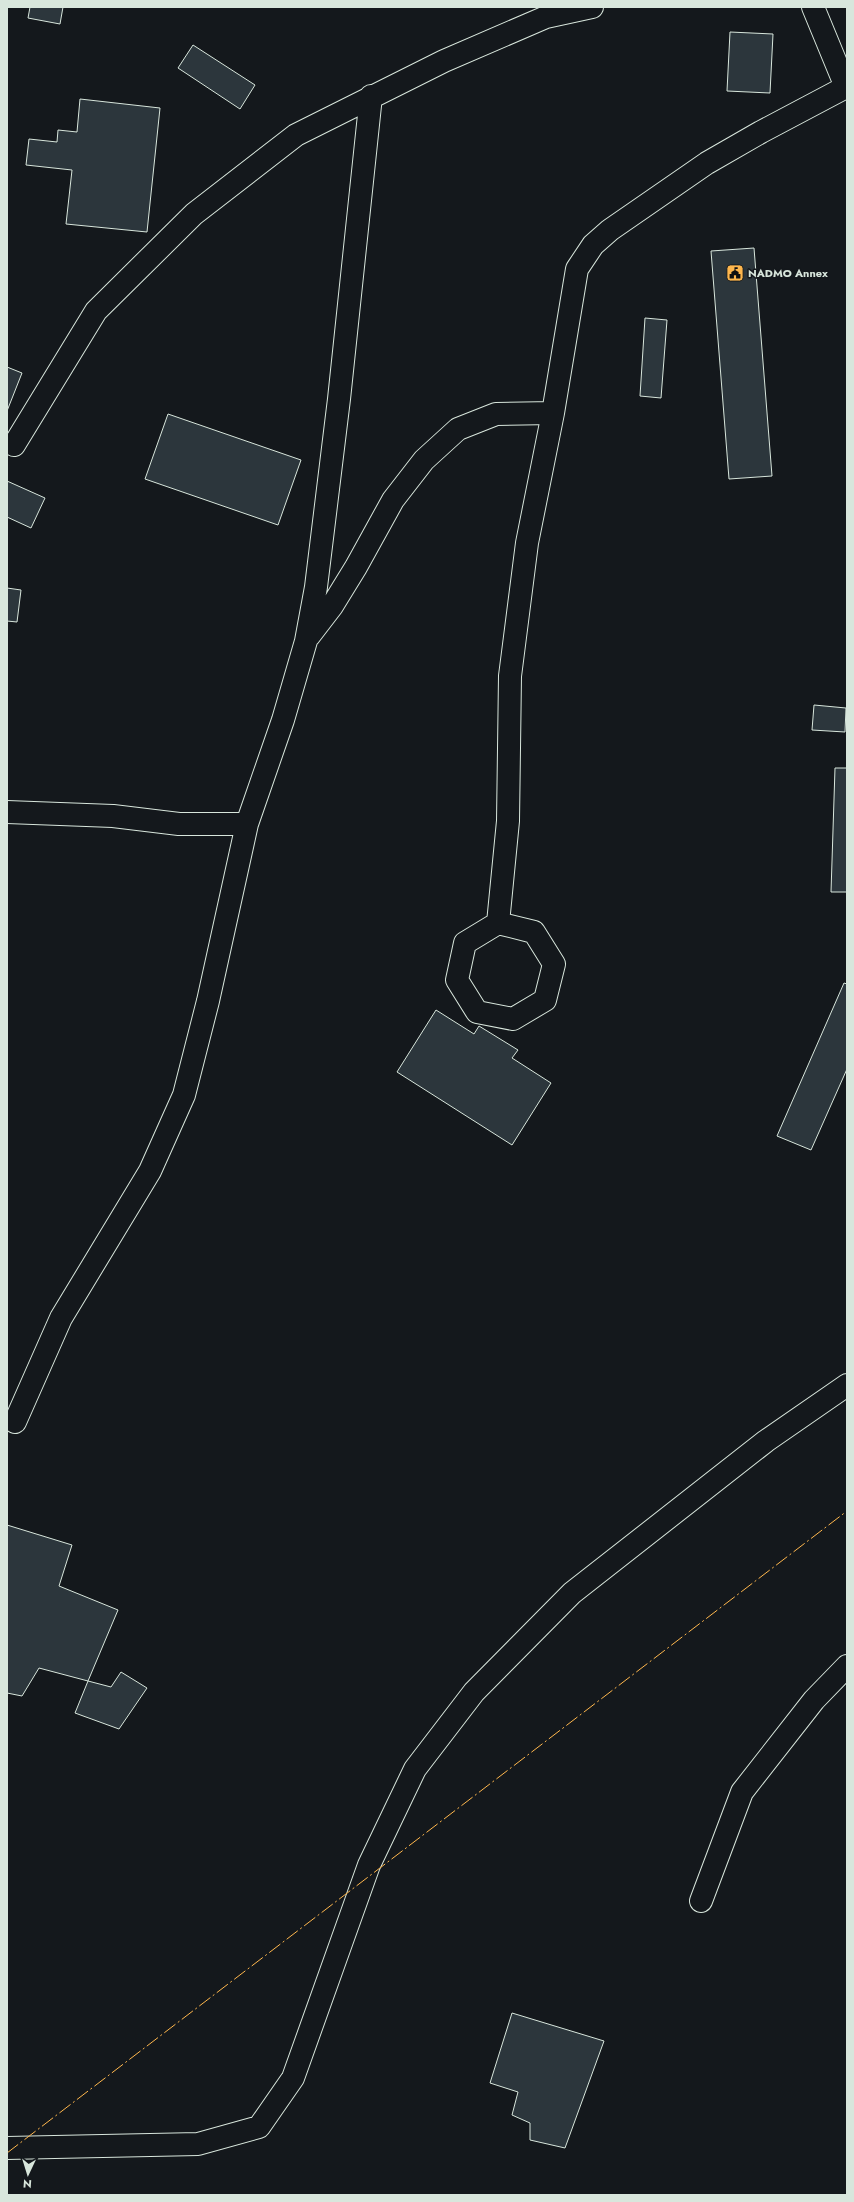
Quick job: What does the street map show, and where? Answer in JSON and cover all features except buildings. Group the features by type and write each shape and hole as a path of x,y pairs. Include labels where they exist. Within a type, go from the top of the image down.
{"street":[{"path":"14,445 96,311 194,214 296,135 371,96 444,61 546,17 592,7"},
{"path":"498,923 508,821 510,676 527,543 553,413 577,270 593,245 610,230 707,163 761,132 847,88 813,7"},
{"path":"15,1422 61,1318 150,1171 184,1095 209,994 247,824 283,720 306,640 316,587 338,406 371,96"},
{"path":"306,640 336,600 374,537 393,500 424,460 458,429 496,414 553,413"},
{"path":"7,812 113,816 179,824 247,824"},
{"path":"498,923 534,932 554,964 545,1000 513,1020 477,1012 457,980 465,943 498,923"},
{"path":"7,2148 198,2144 258,2127 293,2078 368,1865 412,1776 474,1692 572,1593 766,1441 847,1385"},
{"path":"701,1901 742,1792 814,1700 847,1666"}],"power":[{"path":"7,2153 847,1511"}],"place":[{"name":"NADMO Annex","path":"735,273"}]}
